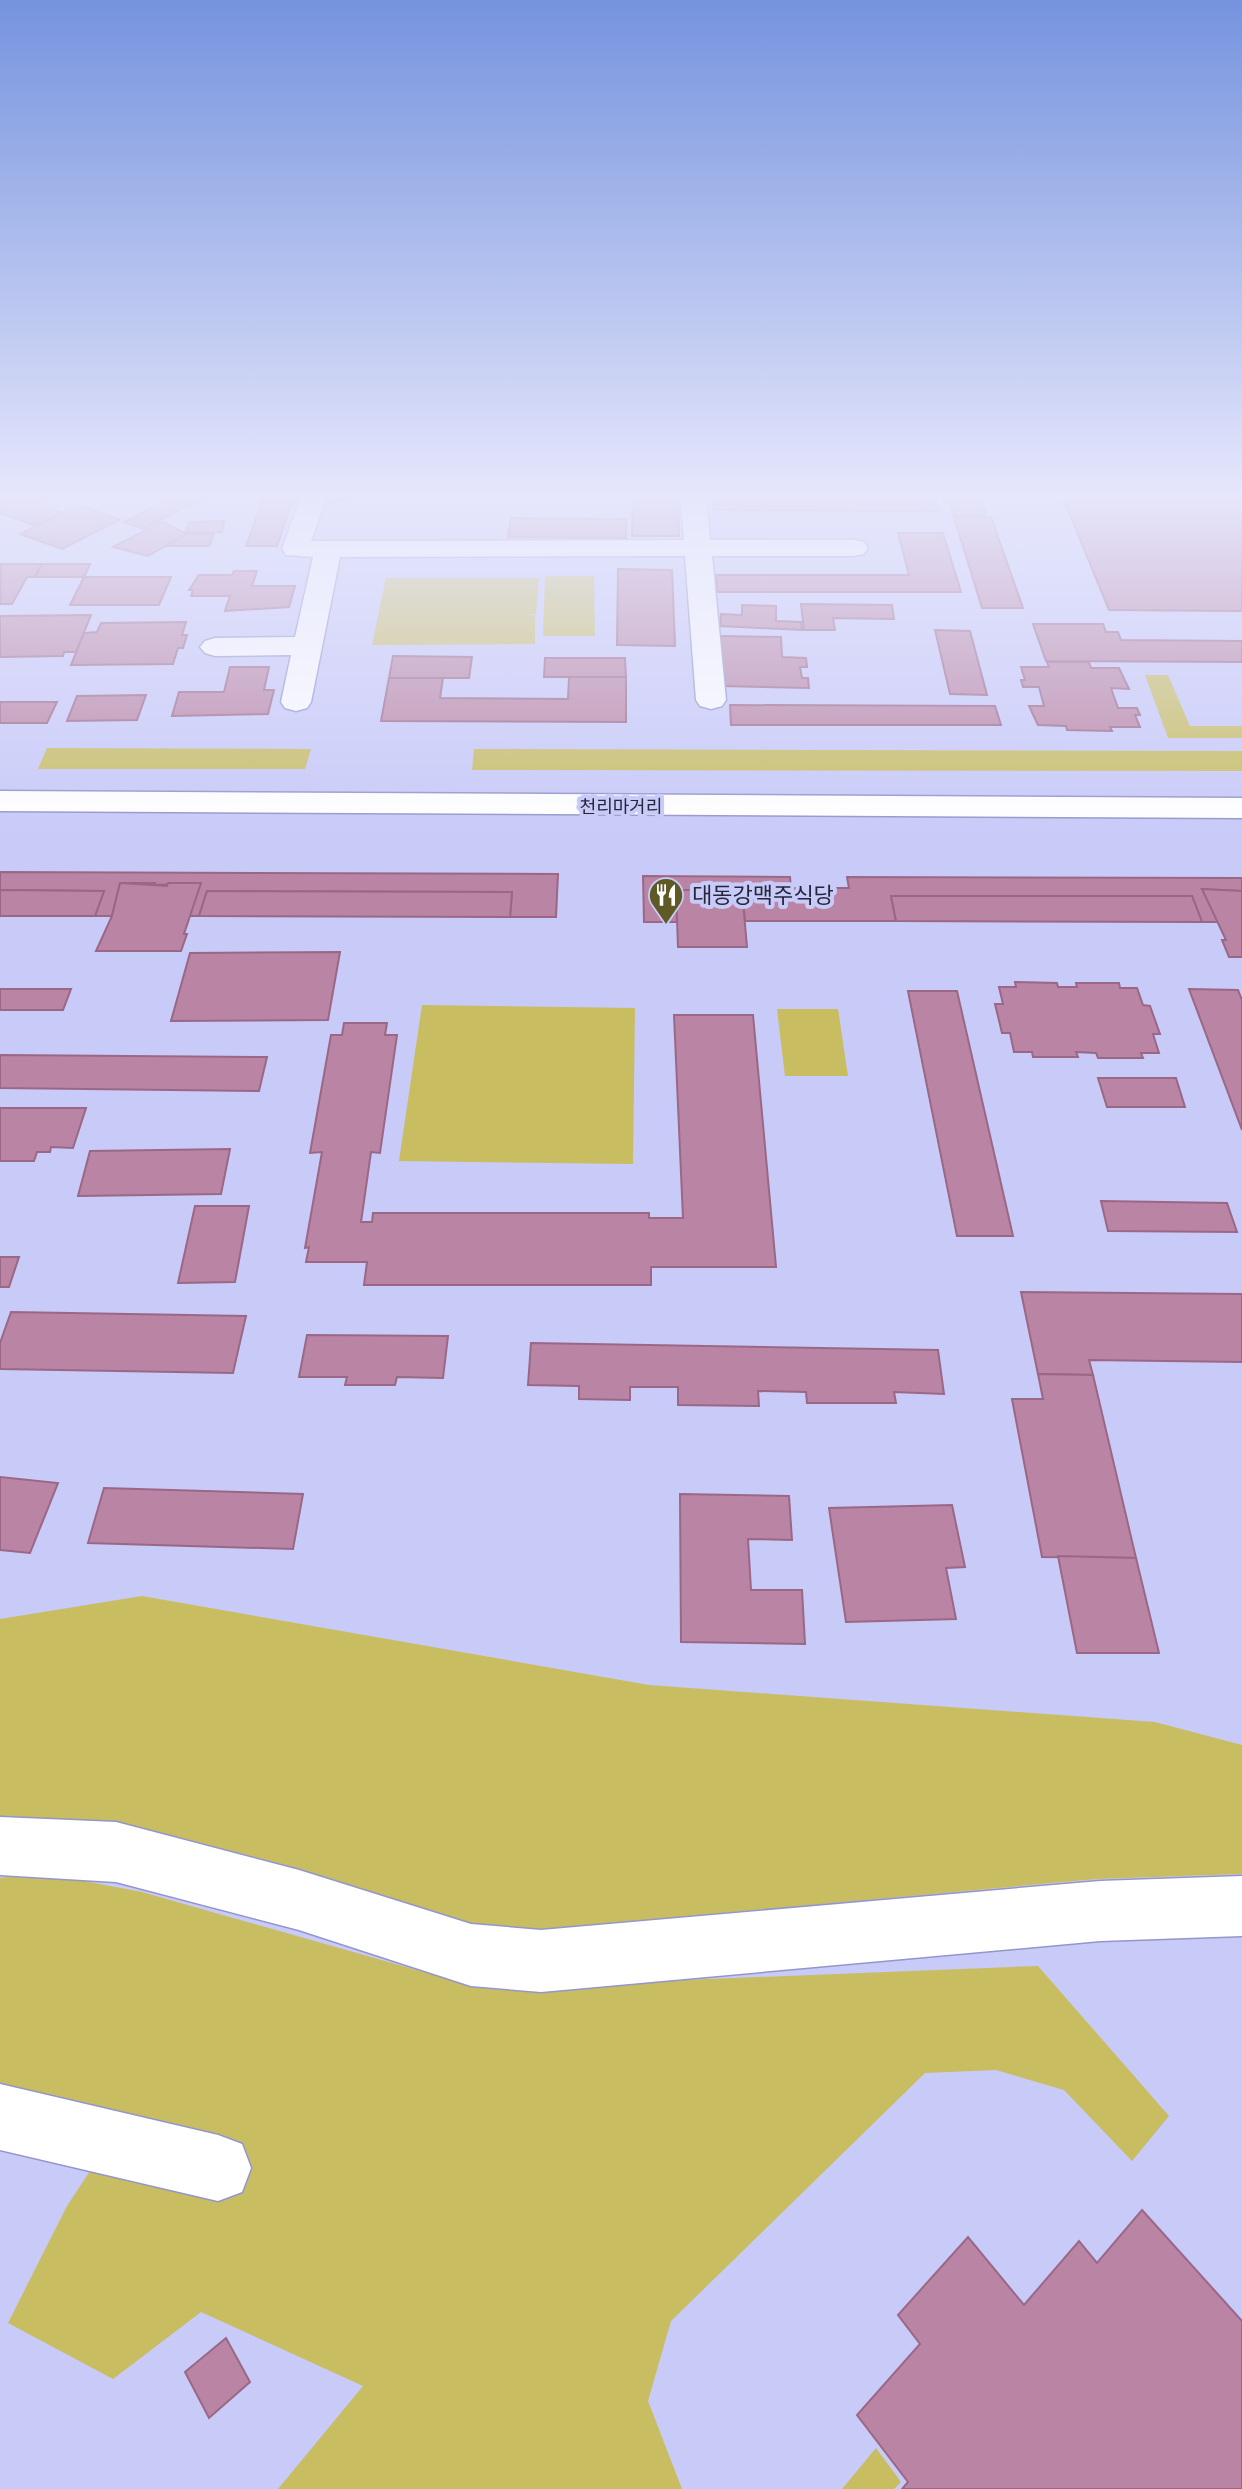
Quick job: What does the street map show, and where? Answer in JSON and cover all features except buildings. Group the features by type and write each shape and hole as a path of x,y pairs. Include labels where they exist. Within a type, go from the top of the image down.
{"street":[{"path":"296,702 316,609"},
{"path":"704,609 711,700"},
{"path":"215,647 308,646"},
{"name":"천리마거리","path":"0,801 606,807 1242,808"},
{"path":"0,1846 116,1852 299,1900 471,1955 541,1961 1100,1911 1242,1906"},
{"path":"0,2117 218,2168"}],"shaded area":[{"path":"379,609 536,609 536,614 524,614 535,615 535,644 372,645"},
{"path":"544,609 595,609 595,636 543,636"},
{"path":"1145,675 1168,675 1190,726 1242,726 1242,738 1168,738"},
{"path":"47,748 311,749 305,769 38,769"},
{"path":"474,749 1242,751 1242,771 472,770"},
{"path":"422,1005 635,1008 633,1164 399,1161"},
{"path":"777,1009 838,1009 848,1076 785,1076"},
{"path":"142,1596 649,1685 1155,1722 1242,1745 1242,1874 1097,1879 536,1930 475,1925 0,1825 0,1619"},
{"path":"36,1872 142,1892 480,1988 1038,1966 1169,2116 1132,2161 1064,2090 996,2070 925,2073 671,2321 648,2401 682,2489 278,2489 363,2386 201,2312 113,2379 8,2323 67,2206 100,2156 242,2194 244,2146 0,2086 0,1878"},
{"path":"876,2448 901,2482 894,2489 842,2489"}],"place":[{"name":"대동강맥주식당","path":"666,926"}]}
